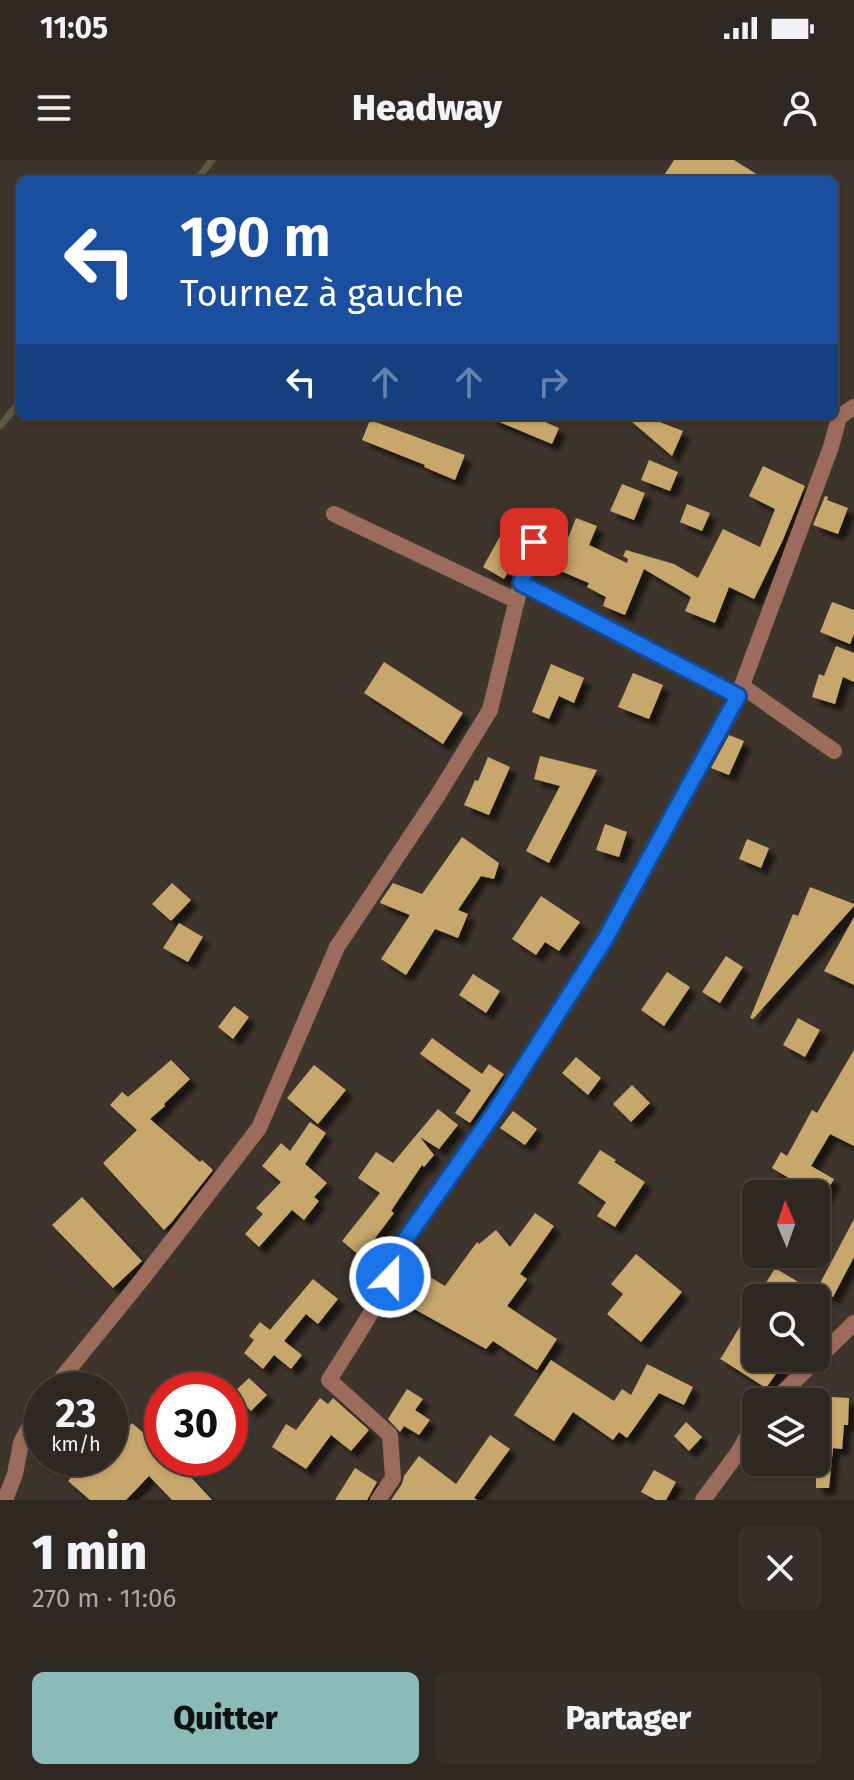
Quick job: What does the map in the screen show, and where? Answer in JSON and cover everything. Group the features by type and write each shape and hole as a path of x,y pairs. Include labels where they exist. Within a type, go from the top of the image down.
{"street":[{"path":"378,1500 393,1478 390,1435 329,1380 381,1295 405,1240 493,1115 604,941 740,691 831,447 836,420"},
{"path":"334,514 517,601"},
{"path":"67,1372 259,1128 337,947 490,710 521,583 541,521"},
{"path":"521,583 740,691 834,751"},
{"path":"787,1388 854,1323"},
{"path":"5,1500 24,1437"},
{"path":"703,1500 742,1446"}],"building":[{"path":"674,160 734,160 760,176 664,176"},
{"path":"370,420 465,455 455,480 362,440"},
{"path":"495,420 540,420 559,428 552,444"},
{"path":"630,420 654,420 683,431 672,456"},
{"path":"649,460 678,472 670,491 641,480"},
{"path":"763,466 805,486 754,599 729,587 715,623 685,611 691,597 644,569 625,615 603,606 606,597 587,587 589,583 539,562 547,539 564,548 576,518 597,526 589,545 627,563 628,559 623,556 626,550 674,564 698,578 723,529 760,547 775,509 749,496"},
{"path":"622,484 645,493 634,520 610,511"},
{"path":"825,496 827,500 848,508 838,534 813,525"},
{"path":"687,504 710,513 702,531 680,522"},
{"path":"509,520 527,529 519,553 504,579 483,567"},
{"path":"832,602 854,610 854,634 850,644 820,632"},
{"path":"836,646 854,653 854,682 843,677 835,704 812,697 819,674 824,676"},
{"path":"384,662 463,713 443,744 364,693"},
{"path":"551,664 584,678 574,703 559,696 549,719 532,712"},
{"path":"633,673 663,685 649,719 618,707"},
{"path":"729,735 744,741 729,775 711,768"},
{"path":"540,756 597,770 549,863 526,851 560,786 534,779"},
{"path":"488,757 510,767 489,815 464,805"},
{"path":"605,824 627,832 619,857 596,850"},
{"path":"462,837 499,863 494,879 481,876 458,910 468,914 458,938 435,929 406,975 381,959 410,915 380,902 393,883 422,894"},
{"path":"747,839 769,848 761,868 739,859"},
{"path":"172,883 191,900 171,921 152,904"},
{"path":"810,887 854,906 753,1019 750,1018 793,914 798,916"},
{"path":"541,896 580,922 559,951 545,942 536,955 512,939"},
{"path":"854,917 854,985 824,971"},
{"path":"179,923 203,937 188,962 163,948"},
{"path":"726,956 743,967 720,1003 702,992"},
{"path":"667,972 690,987 664,1026 641,1010"},
{"path":"473,974 500,991 486,1013 459,995"},
{"path":"234,1006 249,1017 233,1039 218,1027"},
{"path":"798,1018 820,1030 805,1057 783,1045"},
{"path":"432,1038 482,1074 489,1064 504,1074 470,1123 455,1113 471,1090 420,1054"},
{"path":"854,1050 854,1146 830,1134 811,1166 834,1179 830,1186 830,1180 792,1180 772,1168 781,1152 787,1156 812,1110 817,1113"},
{"path":"576,1057 601,1078 588,1095 562,1073"},
{"path":"171,1060 190,1079 150,1119 213,1170 164,1230 103,1163 137,1130 110,1105 122,1092 128,1097"},
{"path":"314,1065 346,1090 318,1124 287,1098"},
{"path":"632,1085 650,1103 631,1122 613,1104"},
{"path":"438,1109 458,1125 439,1149 420,1137 434,1155 424,1167 422,1165 391,1211 394,1213 361,1257 342,1241 380,1193 358,1178 376,1152 393,1163"},
{"path":"513,1111 537,1129 525,1145 500,1128"},
{"path":"310,1122 326,1133 305,1164 327,1183 314,1197 319,1201 304,1220 292,1210 259,1247 245,1234 263,1214 256,1208 281,1182 262,1166 281,1143 290,1151"},
{"path":"600,1150 645,1182 615,1227 597,1216 606,1202 578,1183"},
{"path":"82,1197 142,1261 113,1288 52,1225"},
{"path":"535,1213 554,1226 520,1274 527,1279 507,1306 557,1339 537,1370 493,1341 486,1349 400,1301 418,1270 445,1286 477,1242 479,1244 496,1230 510,1247"},
{"path":"854,1219 854,1257 833,1297 830,1296 830,1284 820,1284"},
{"path":"636,1254 682,1292 641,1342 607,1314 623,1294 611,1284"},
{"path":"775,1268 802,1284 765,1284"},
{"path":"313,1279 338,1299 318,1324 306,1314 284,1341 302,1355 291,1369 274,1355 263,1369 244,1353 254,1340 249,1336 260,1322 270,1330"},
{"path":"742,1323 742,1372 777,1372 766,1388 719,1358"},
{"path":"551,1360 614,1401 622,1389 631,1395 647,1364 693,1387 684,1405 659,1393 627,1438 619,1432 613,1440 573,1412 554,1441 514,1415"},
{"path":"248,1379 267,1395 251,1411 248,1408"},
{"path":"407,1389 423,1399 415,1410 430,1420 419,1435 404,1426 400,1432 388,1419"},
{"path":"830,1397 849,1398 848,1425 844,1425 842,1449 833,1448 829,1488 816,1488 816,1476 830,1476"},
{"path":"320,1398 328,1404 333,1398 369,1430 351,1451 331,1435 306,1469 272,1447 286,1424 296,1430"},
{"path":"686,1422 702,1437 689,1451 674,1436"},
{"path":"132,1423 144,1433 144,1476 149,1476 126,1500 90,1500 68,1481 73,1476 128,1476 128,1428"},
{"path":"490,1435 510,1449 474,1498 477,1500 391,1500 419,1456 456,1484"},
{"path":"355,1468 377,1482 367,1500 335,1500"},
{"path":"654,1470 676,1482 666,1500 656,1500 641,1492"},
{"path":"149,1476 190,1476 212,1500 172,1500"}],"waterway":[{"path":"200,176 212,160"},
{"path":"0,426 16,407"}],"route":[{"path":"390,1277 405,1240 493,1115 604,941 738,696 521,583 534,542"}]}
